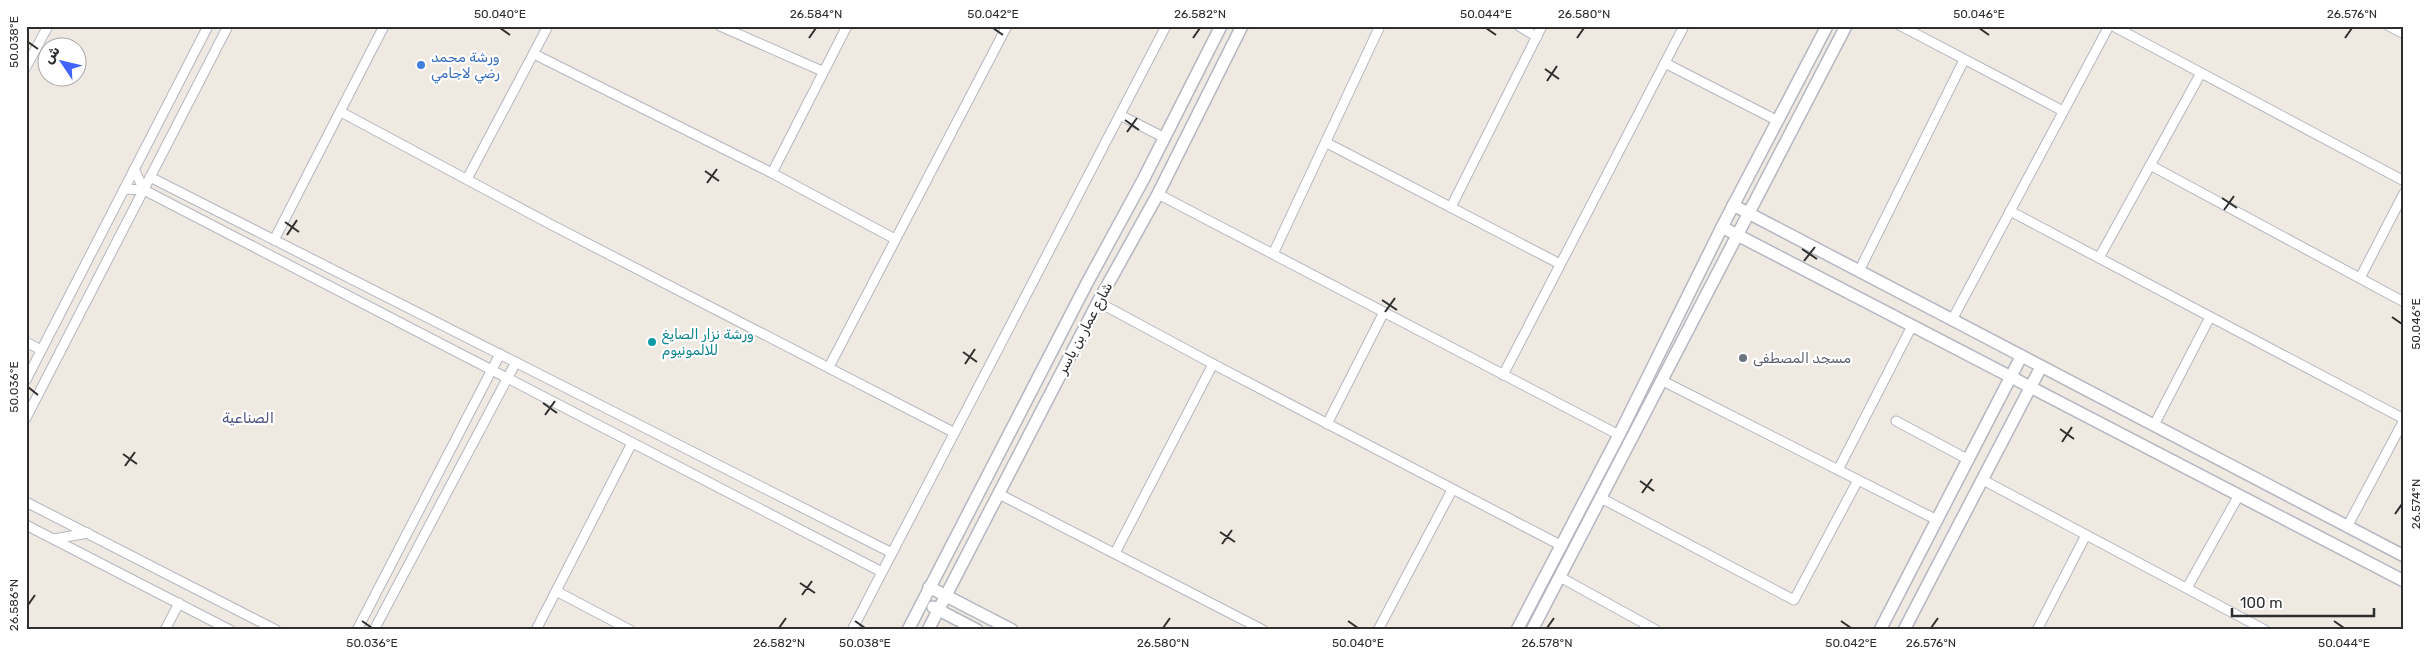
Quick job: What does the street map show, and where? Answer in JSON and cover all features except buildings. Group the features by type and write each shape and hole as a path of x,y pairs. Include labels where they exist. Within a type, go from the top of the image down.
{"street":[{"path":"26,67 48,26"},
{"path":"26,380 208,26"},
{"path":"26,418 228,26"},
{"path":"274,240 384,26"},
{"path":"466,179 548,26"},
{"path":"720,26 822,71"},
{"path":"772,173 822,71 847,26"},
{"path":"828,367 1007,26"},
{"path":"852,630 1166,26"},
{"name":"شارع عمار بن ياسر","path":"908,630 1165,138 1221,26"},
{"name":"شارع عمار بن ياسر","path":"928,630 1098,302 1158,194 1242,26"},
{"path":"1273,254 1327,143 1380,26"},
{"path":"1519,26 1537,37"},
{"path":"1451,207 1542,26"},
{"path":"1503,375 1684,26"},
{"path":"1517,630 1619,435 1733,205 1827,26"},
{"path":"1532,630 1846,26"},
{"path":"1901,26 2063,112"},
{"path":"1952,320 2109,26"},
{"path":"2113,26 2404,181"},
{"path":"2389,26 2404,34"},
{"path":"534,54 772,173 895,239"},
{"path":"1859,271 1964,60"},
{"path":"1665,63 1778,121"},
{"path":"2099,258 2201,73"},
{"path":"341,112 466,179 954,432"},
{"path":"1120,115 1165,138"},
{"path":"1327,143 1560,264"},
{"path":"2150,165 2404,302"},
{"path":"134,169 144,190"},
{"path":"150,177 892,553"},
{"path":"124,189 144,190 882,572"},
{"path":"2360,278 2404,193"},
{"path":"1158,194 1619,435"},
{"path":"1733,205 2404,556"},
{"path":"2010,211 2404,420 2347,526"},
{"path":"1722,228 2031,386 2404,581"},
{"path":"1098,302 1326,424 1562,546"},
{"path":"1326,424 1384,312"},
{"path":"2154,426 2210,317"},
{"path":"1838,470 1912,326"},
{"path":"26,342 41,350"},
{"path":"356,630 500,354"},
{"path":"1880,630 2021,357"},
{"path":"374,630 516,362"},
{"path":"1115,553 1213,364"},
{"path":"1904,630 2041,367"},
{"path":"1663,381 1937,520"},
{"path":"1896,421 1969,460"},
{"path":"536,630 632,443"},
{"path":"1602,498 1794,600 1858,480"},
{"path":"1983,480 2264,630"},
{"path":"1378,630 1452,490"},
{"path":"999,494 1263,630"},
{"path":"2187,588 2239,495"},
{"path":"26,502 276,630"},
{"path":"26,525 230,630"},
{"path":"54,540 88,533"},
{"path":"2037,630 2086,535"},
{"path":"1560,578 1656,630"},
{"path":"929,587 1012,630"},
{"path":"556,591 630,630"},
{"path":"923,601 977,630"},
{"path":"165,630 179,603"}],"place":[{"name":"ورشة محمد رضي لاجامي","path":"421,65"},
{"name":"ورشة نزار الصايغ للالمونيوم","path":"652,342"},
{"name":"مسجد المصطفى","path":"1743,358"}],"district":[{"name":"الصناعية","path":"248,418"}]}
